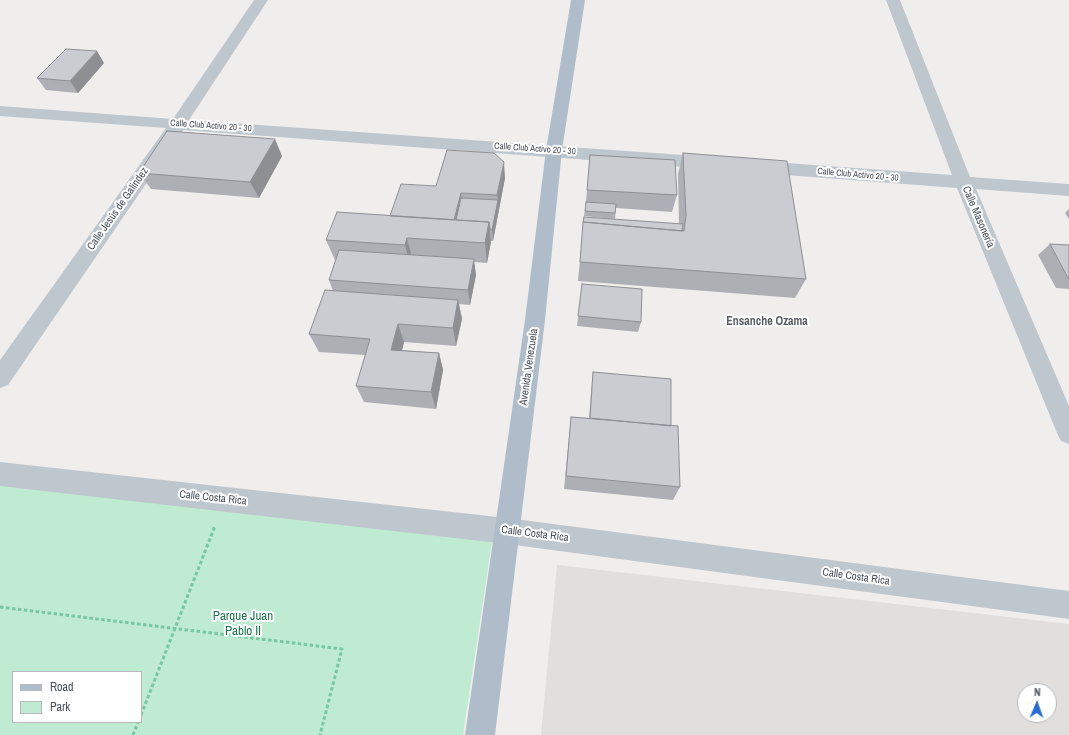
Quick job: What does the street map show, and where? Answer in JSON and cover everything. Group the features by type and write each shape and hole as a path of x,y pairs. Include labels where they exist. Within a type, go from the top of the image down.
{"main road":[{"name":"Avenida Venezuela","path":"480,735 536,320 554,150 578,0"}],"street":[{"name":"Calle Jesús de Galindez","path":"0,378 178,124 261,0"},
{"name":"Calle Masonería","path":"893,0 964,183 1069,433"},
{"name":"Calle Club Activo 20 - 30","path":"0,111 554,150 1069,190"},
{"name":"Calle Costa Rica","path":"0,474 508,530 1069,605"}],"path":[{"path":"142,712 226,499"},
{"path":"0,607 342,650 320,735"},
{"path":"133,735 138,723"}],"shaded area":[{"path":"557,565 1069,624 1069,735 541,735"}],"green space":[{"name":"Parque Juan Pablo II","path":"0,485 492,541 463,735 0,735"}],"building":[{"path":"66,49 97,51 70,81 37,78"},
{"path":"167,131 275,139 250,182 139,173"},
{"path":"447,150 494,153 504,162 497,195 461,193 454,220 390,216 401,184 436,186"},
{"path":"683,153 787,161 806,279 580,262 583,222 684,231 686,215"},
{"path":"590,155 675,160 677,195 587,190"},
{"path":"461,198 498,200 492,230 490,229 489,222 456,220"},
{"path":"586,202 616,204 615,213 585,211"},
{"path":"337,212 489,222 485,243 407,238 405,245 326,240"},
{"path":"584,217 683,224 682,231 583,222"},
{"path":"1050,244 1069,245 1069,278 1068,278"},
{"path":"339,250 474,259 468,290 329,280"},
{"path":"582,284 642,289 641,322 578,316"},
{"path":"325,290 458,300 453,328 398,324 391,350 439,353 431,392 356,386 370,339 309,334"},
{"path":"593,372 671,379 671,426 590,418"},
{"path":"571,417 678,426 680,487 566,476"}],"district":[{"name":"Ensanche Ozama","path":"767,322"}]}
